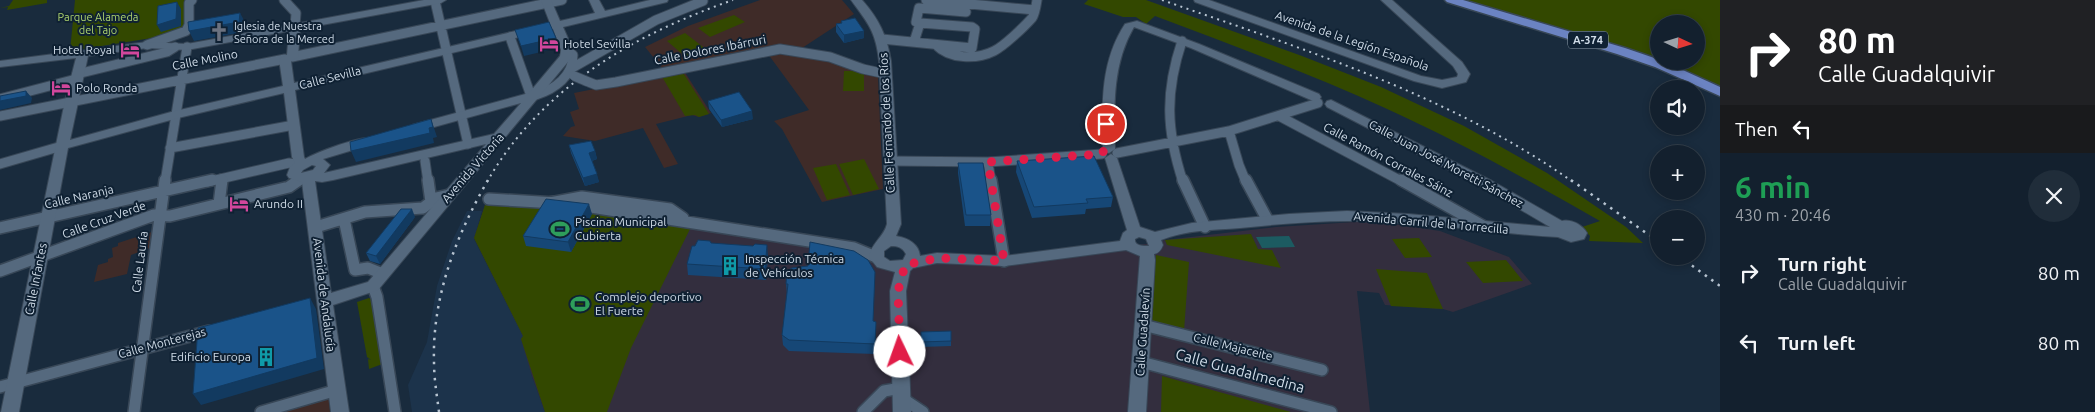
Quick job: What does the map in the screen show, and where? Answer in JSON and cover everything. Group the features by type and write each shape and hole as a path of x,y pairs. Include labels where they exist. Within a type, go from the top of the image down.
{"main road":[{"path":"0,64 147,45 181,47 438,0"},
{"path":"594,0 601,14"},
{"name":"Calle Sevilla","path":"62,146 175,115 662,0"},
{"name":"Calle Fernando de los Ríos","path":"856,0 865,10 882,38 886,74 894,224 908,245"},
{"path":"1192,0 1212,6"},
{"path":"1200,0 1212,6"},
{"name":"Avenida de la Legión Española","path":"1212,6 1418,80 1442,84 1462,80 1464,74 1458,64 1386,0"},
{"name":"A-374","path":"1451,0 1621,51 1659,64 1720,92"},
{"path":"546,2 557,25 570,64"},
{"name":"Calle Juan José Moretti Sánchez","path":"1110,153 1106,108 1109,78 1114,60 1133,25 1182,41 1321,102 1487,184 1560,229"},
{"name":"Avenida de Andalucía","path":"296,26 289,58 288,89 298,157 306,170 316,227 319,301 340,412"},
{"name":"Calle Infantes","path":"10,412 76,76 83,54"},
{"name":"Avenida Victoria","path":"319,301 336,299 373,286 533,95 570,64"},
{"path":"408,130 533,95"},
{"path":"380,138 319,156 306,170 322,178 498,138"},
{"path":"1110,153 1132,238"},
{"name":"Avenida Carril de la Torrecilla","path":"1150,245 1167,233 1267,219 1356,216 1422,220 1484,227 1560,229"},
{"path":"880,253 892,232 894,224"},
{"path":"880,253 897,267 938,258 1004,261 1147,234 1150,245"},
{"path":"880,253 895,241 938,258"},
{"path":"898,291 906,264 911,260 913,254 908,245"},
{"name":"Calle Guadalevín","path":"1137,412 1150,245"},
{"path":"880,253 892,272 898,291 902,399"}],"street":[{"path":"147,45 162,38 185,32 188,28 189,3 192,0"},
{"path":"284,0 296,13 296,26"},
{"path":"438,0 441,25 468,144"},
{"name":"Calle Molino","path":"0,116 289,58 562,0"},
{"path":"926,0 1035,10"},
{"path":"935,44 944,52 955,55 973,57 989,54 1033,17 1037,0"},
{"path":"510,37 533,95 544,93 570,64 656,20 703,1"},
{"path":"882,38 972,48 974,28 916,22 919,8 966,12"},
{"path":"914,42 920,22"},
{"path":"1182,41 1173,67 1169,88 1168,110 1172,143 1184,182 1205,227"},
{"path":"0,100 76,76 181,47"},
{"name":"Calle Lauría","path":"134,412 163,191 180,79 181,47"},
{"name":"Calle Dolores Ibárruri","path":"570,64 586,81 596,84 616,82 780,49 830,57 863,69 886,74"},
{"path":"890,161 988,162 1110,153 1229,131 1321,102"},
{"name":"Calle Ramón Corrales Sáinz","path":"1279,116 1382,170 1484,227"},
{"path":"170,148 294,125"},
{"path":"1229,131 1250,192 1267,219"},
{"name":"Calle Sevilla","path":"0,164 62,146"},
{"path":"423,226 430,210 427,205 425,161"},
{"path":"988,162 1004,261"},
{"name":"Calle Naranja","path":"0,228 289,164 306,170"},
{"name":"Calle Cruz Verde","path":"0,271 160,214 170,216 289,187 306,170"},
{"path":"219,204 222,179"},
{"path":"316,227 365,212 387,212 427,205 436,198 449,195"},
{"path":"489,199 567,203 880,253"},
{"path":"344,219 355,270 368,268 384,274"},
{"path":"373,286 377,297 396,412"},
{"name":"Calle Majaceite","path":"1144,325 1322,370"},
{"name":"Calle Monterejas","path":"0,387 219,328"},
{"name":"Calle Guadalmedina","path":"1141,362 1331,412"},
{"path":"261,412 337,390"},
{"path":"863,412 884,391 923,412"}],"shaded area":[{"path":"760,0 842,0 854,14 799,50 735,55 732,53 663,69 645,47 688,26"},
{"path":"784,53 829,59 878,77 883,189 822,202 782,129 774,121 809,110 768,54"},
{"path":"684,71 711,113 699,117 692,115 656,124 678,164 664,168 643,128 595,141 563,136 571,127 575,126 570,112 579,109 574,93"},
{"path":"486,202 865,248 895,269 929,257 1004,260 1276,227 1355,222 1387,223 1440,231 1509,257 1532,284 1453,312 1443,309 1385,305 1379,293 1357,291 1370,412 545,412 521,339 523,336 474,238"},
{"path":"467,211 482,211 474,239 523,336 532,376 545,412 412,412 408,385 427,342 437,286 452,241"},
{"path":"152,232 150,248 131,255 127,274 94,282 98,265 108,262 108,259 113,257 112,248 118,246 118,243"},
{"path":"1289,236 1295,247 1262,248 1256,237"},
{"path":"329,398 330,412 283,412"}],"green space":[{"name":"Parque Alameda del Tajo","path":"13,0 47,0 47,3 7,10 8,7 0,8 9,6"},
{"name":"Parque Alameda del Tajo","path":"75,0 189,0 184,6 184,29 177,34 70,51"},
{"path":"1088,0 1146,0 1302,56 1381,87 1464,126 1547,173 1626,227 1643,243 1589,241 1590,236 1582,227 1600,221 1467,148 1357,95 1155,16 1146,24 1136,17 1123,17 1084,4"},
{"path":"1459,0 1720,0 1720,89 1705,84 1705,80 1694,80 1664,70 1705,70 1705,15 1650,15 1650,65"},
{"path":"734,15 745,22 710,37 698,28"},
{"path":"685,33 707,50 687,58 667,41"},
{"path":"682,71 709,114 699,117 695,115 685,116 661,75"},
{"path":"844,71 864,71 864,91 843,91"},
{"path":"864,159 879,189 853,195 839,164"},
{"path":"836,164 850,195 827,200 813,168"},
{"name":"Complejo deportivo El Fuerte","path":"486,202 543,206 692,225 631,348 607,412 545,412 521,339 523,336 474,238"},
{"path":"1251,234 1258,249 1272,250 1281,268 1167,245 1165,240"},
{"path":"1419,238 1432,257 1405,258 1392,239"},
{"path":"1156,255 1189,262 1184,331 1148,322"},
{"path":"1506,260 1523,281 1483,283 1466,262"},
{"path":"1376,269 1427,273 1443,309 1391,306"},
{"path":"369,298 372,300 382,353 380,357 384,353 385,363 369,369 368,359 371,360 367,357 357,302"},
{"path":"1162,376 1291,412 1161,412"}],"building":[{"path":"177,2 176,19 157,25 158,6"},
{"path":"240,13 239,22 189,31 188,22"},
{"path":"855,18 864,31 844,35 836,24"},
{"path":"549,22 556,38 521,46 515,30"},
{"path":"26,91 26,96 0,101 0,96"},
{"path":"739,92 752,111 721,120 708,101"},
{"path":"431,119 433,127 429,128 430,133 351,151 350,142"},
{"path":"591,141 595,151 589,153 597,174 583,178 569,145"},
{"path":"1094,156 1113,197 1086,199 1088,203 1034,207 1017,161"},
{"path":"958,163 983,163 991,215 966,215"},
{"name":"Piscina Municipal Cubierta","path":"546,199 589,204 568,242 523,236"},
{"path":"401,209 412,209 376,256 366,253"},
{"path":"698,240 710,241 711,243 767,245 765,269 687,264 692,246 695,246"},
{"path":"810,242 854,251 868,260 875,272 873,321 876,322 875,344 789,340 782,335 788,284 786,284 787,271 792,268 808,266"},
{"name":"Edificio Europa","path":"310,298 317,358 193,394 198,328"},
{"path":"951,331 951,341 921,342 921,332"}],"railway":[{"path":"487,182 509,149 534,119 562,92 593,68 661,30 733,0"},
{"path":"1162,0 1322,56 1426,99 1526,151 1573,182"},
{"path":"439,412 434,375 434,338 437,314 448,268 456,245 488,180"},
{"path":"1571,180 1650,236"},
{"path":"1691,265 1720,286"}],"place":[{"name":"Iglesia de Nuestra Señora de la Merced","path":"219,32"},
{"name":"Hotel Sevilla","path":"549,44"},
{"name":"Hotel Royal","path":"130,50"},
{"name":"Polo Ronda","path":"61,88"},
{"name":"Arundo II","path":"239,204"},
{"name":"Piscina Municipal Cubierta","path":"560,229"},
{"name":"Inspección Técnica de Vehículos","path":"730,266"},
{"name":"Complejo deportivo El Fuerte","path":"580,304"},
{"name":"Edificio Europa","path":"266,357"}],"route":[{"path":"900,352 898,291 906,264 938,258 1004,261 988,162 1102,154 1102,151 1109,148 1106,124"}]}
